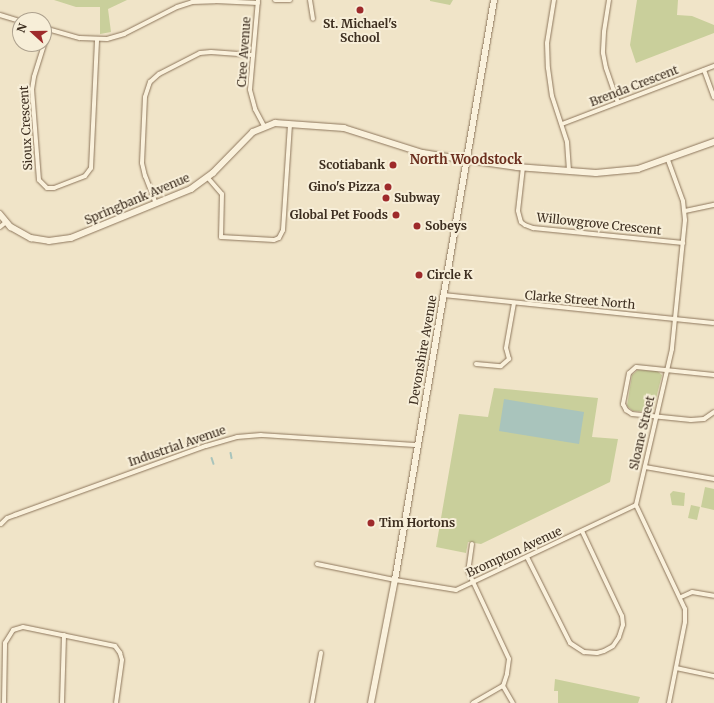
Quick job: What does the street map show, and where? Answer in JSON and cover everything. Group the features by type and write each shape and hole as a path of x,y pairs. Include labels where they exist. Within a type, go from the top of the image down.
{"main road":[{"name":"Devonshire Avenue","path":"371,703 395,580 494,0"},
{"name":"Springbank Avenue","path":"0,214 6,222 31,238 49,241 75,237 191,189 208,178 248,136 264,126 275,123 354,130 423,153 466,160 569,172 618,173 638,169 668,160 714,142"}],"street":[{"path":"275,0 290,0"},
{"path":"310,0 313,19"},
{"path":"554,0 548,41 547,63 552,96 569,149 569,172"},
{"path":"609,0 604,32 603,53 606,68 618,102"},
{"path":"52,31 80,38 97,40 124,34 176,7 192,2 258,2"},
{"name":"Cree Avenue","path":"258,2 250,85 251,97 264,126"},
{"path":"0,15 12,19"},
{"name":"Sioux Crescent","path":"40,52 32,89 39,180 47,188 54,188 85,176 91,168 97,40"},
{"path":"156,204 145,176 142,163 145,97 150,82 159,74 200,53 210,52 252,55"},
{"name":"Brenda Crescent","path":"562,124 714,66"},
{"path":"704,70 714,97"},
{"path":"208,178 222,194 221,237 274,240 281,236 283,230 290,124"},
{"name":"Sloane Street","path":"636,505 667,369 676,319 685,210 682,197 668,160"},
{"name":"Willowgrove Crescent","path":"523,167 518,211 521,220 525,225 533,228 683,243"},
{"path":"685,210 714,205"},
{"path":"0,227 6,222"},
{"name":"Clarke Street North","path":"443,295 714,323"},
{"path":"476,364 501,366 509,359 506,348 514,303"},
{"path":"714,375 636,367 630,371 624,400 626,410 632,414 704,420 714,412"},
{"name":"Industrial Avenue","path":"1,524 7,518 206,446 237,437 261,435 417,445"},
{"path":"645,467 714,479"},
{"path":"636,505 681,597 685,609 685,619 669,703"},
{"name":"Brompton Avenue","path":"317,564 450,590 472,583 636,505"},
{"path":"527,556 570,643 584,652 597,653 604,651 613,646 619,637 623,625 622,616 582,531"},
{"path":"472,544 468,568 472,583 508,655 509,664 503,686 473,703"},
{"path":"681,597 692,592 714,596"},
{"path":"4,703 5,643 10,633 17,628 23,627 107,643 115,646 119,650 122,660 116,703"},
{"path":"62,703 64,635"},
{"path":"312,703 321,653"},
{"path":"676,668 714,676"},
{"path":"503,686 513,703"}],"green space":[{"path":"54,0 127,0 108,9 111,32 100,34 100,7 76,7"},
{"path":"430,0 453,0 450,5"},
{"path":"637,0 678,0 677,15 692,16 714,25 714,33 636,63 630,45"},
{"path":"638,370 657,371 662,375 653,410 651,412 633,411 627,406 632,375"},
{"path":"494,388 598,398 592,437 618,439 610,482 481,544 468,542 466,553 436,547 459,414 488,417"},
{"path":"705,487 714,489 714,510 701,507"},
{"path":"673,491 685,493 684,506 672,505 670,494"},
{"path":"691,505 700,507 697,520 688,518"},
{"path":"555,679 640,697 638,703 558,703 558,691 554,691"}],"water":[{"path":"504,399 584,412 579,444 499,431"}],"waterway":[{"path":"231,453 232,458"},
{"path":"212,458 214,464"}],"place":[{"name":"St. Michael's School","path":"360,10"},
{"name":"Scotiabank","path":"393,165"},
{"name":"Gino's Pizza","path":"388,187"},
{"name":"Subway","path":"386,198"},
{"name":"Global Pet Foods","path":"396,215"},
{"name":"Sobeys","path":"417,226"},
{"name":"Circle K","path":"419,275"},
{"name":"Tim Hortons","path":"371,523"}],"district":[{"name":"North Woodstock","path":"466,160"}]}
